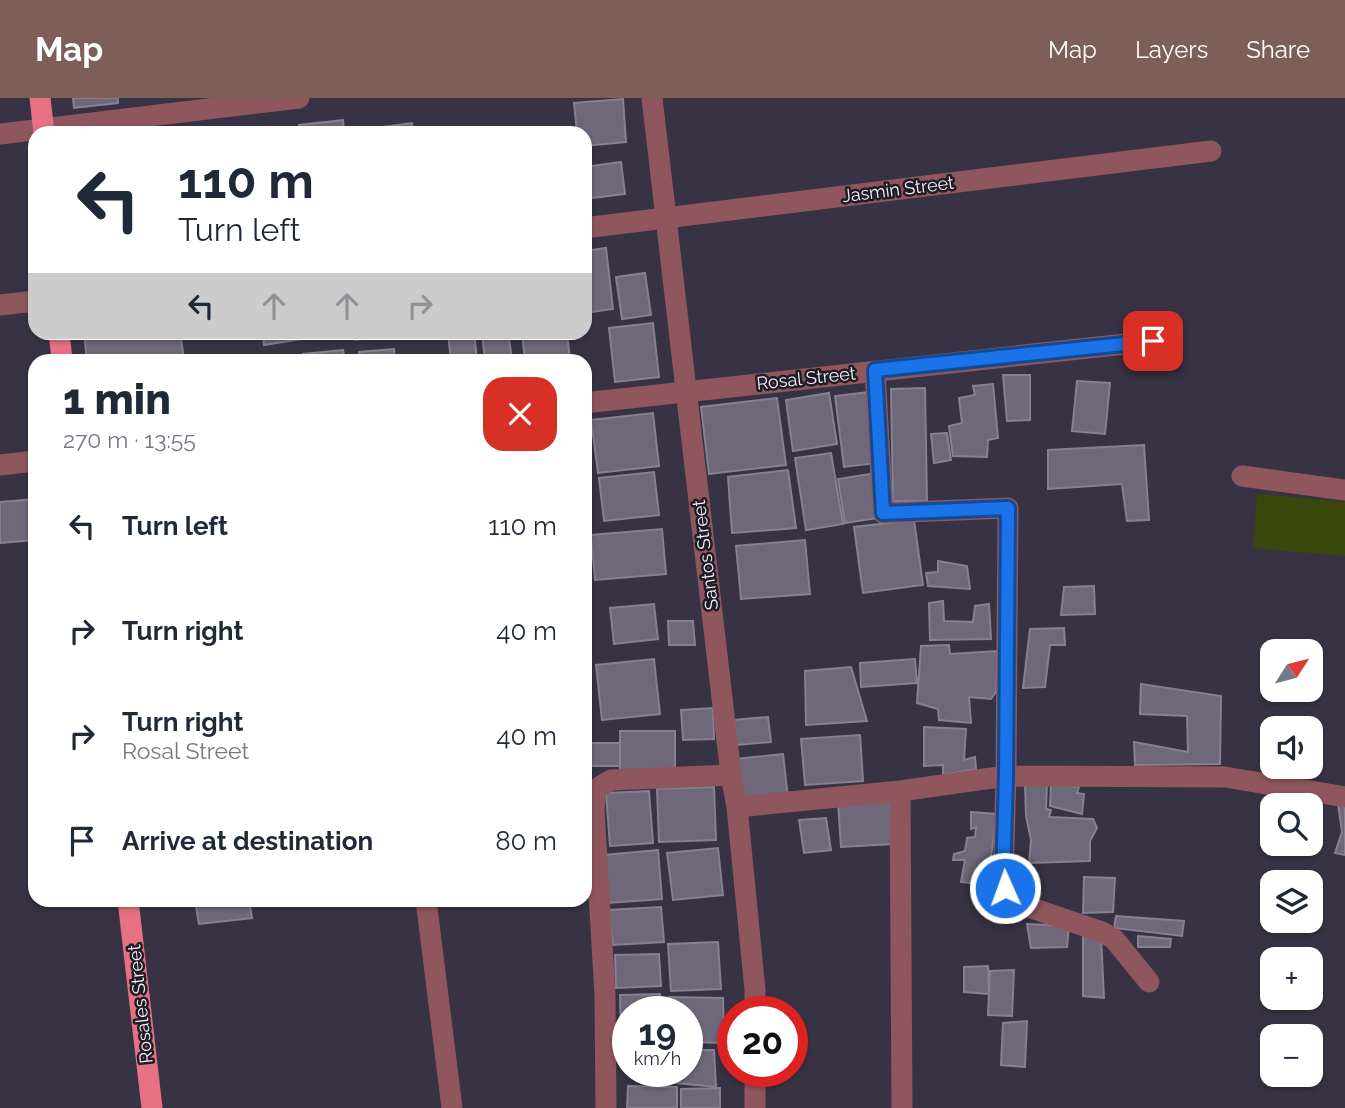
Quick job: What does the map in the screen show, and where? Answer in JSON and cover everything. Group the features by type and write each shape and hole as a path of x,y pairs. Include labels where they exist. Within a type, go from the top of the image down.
{"main road":[{"path":"40,98 43,126"},
{"name":"Rosales Street","path":"129,907 152,1108"}],"street":[{"path":"83,126 299,98"},
{"name":"Santos Street","path":"652,98 731,775 737,807 755,996"},
{"path":"0,134 28,132"},
{"name":"Jasmin Street","path":"592,227 1211,151"},
{"path":"0,305 28,302"},
{"name":"Rosal Street","path":"592,402 1153,341"},
{"path":"875,370 883,513 1008,508 1003,880 1010,897 1017,903 1102,932 1114,939 1149,982"},
{"path":"0,466 28,462"},
{"path":"1242,476 1345,490"},
{"path":"606,1108 605,995 594,810 596,789 611,780 731,775"},
{"path":"737,807 900,791 1006,776 1225,777 1345,797"},
{"path":"900,791 902,1108"},
{"path":"427,907 452,1108"},
{"path":"755,1087 755,1108"}],"green space":[{"path":"1257,494 1345,502 1345,556 1253,548"}],"building":[{"path":"73,98 118,98 118,103 74,108"},
{"path":"623,99 626,142 592,145 592,126 576,126 574,103"},
{"path":"343,120 343,126 299,126"},
{"path":"412,123 412,126 389,126"},
{"path":"621,162 625,194 592,198 592,166"},
{"path":"606,248 613,309 592,312 592,250"},
{"path":"645,273 651,315 622,319 616,277"},
{"path":"653,323 659,377 615,382 609,328"},
{"path":"85,340 181,340 183,354 86,354"},
{"path":"264,340 296,340 264,345"},
{"path":"449,340 475,340 476,354 450,354"},
{"path":"483,340 509,340 511,354 484,354"},
{"path":"523,340 568,340 569,354 524,354"},
{"path":"394,349 394,354 359,354"},
{"path":"343,350 344,354 303,354"},
{"path":"1003,375 1030,375 1030,420 1007,421"},
{"path":"1077,381 1110,383 1105,434 1072,431"},
{"path":"993,384 998,438 988,440 987,457 953,456 949,426 962,423 959,398 975,395 973,386"},
{"path":"925,388 927,501 893,501 891,389"},
{"path":"868,392 877,463 844,467 835,396"},
{"path":"829,393 837,444 793,451 786,400"},
{"path":"777,398 786,465 709,474 701,407"},
{"path":"653,413 659,466 598,473 592,420"},
{"path":"947,433 951,460 934,463 931,434"},
{"path":"1144,445 1149,520 1127,521 1122,484 1048,489 1048,450"},
{"path":"831,453 843,524 806,530 795,458"},
{"path":"788,470 796,528 732,533 728,477"},
{"path":"654,472 659,515 604,521 599,478"},
{"path":"871,474 878,518 845,523 838,479"},
{"path":"28,500 28,541 0,543 0,502"},
{"path":"914,520 923,585 863,593 854,527"},
{"path":"662,529 666,574 595,580 592,535"},
{"path":"805,540 810,594 741,599 736,546"},
{"path":"938,561 967,566 970,589 928,586 926,573 938,572"},
{"path":"1094,586 1095,614 1061,615 1064,587"},
{"path":"943,601 944,621 973,622 975,606 989,604 991,639 930,640 929,603"},
{"path":"654,604 658,639 614,644 610,608"},
{"path":"668,621 693,621 695,645 669,645"},
{"path":"1064,628 1065,645 1050,645 1045,687 1023,688 1030,629"},
{"path":"949,645 950,654 998,651 996,692 991,699 969,697 971,723 939,720 938,709 917,703 921,646"},
{"path":"654,659 660,714 602,720 596,665"},
{"path":"915,659 917,683 861,687 860,663"},
{"path":"851,667 867,721 806,725 805,671"},
{"path":"1141,684 1221,696 1220,764 1135,765 1134,742 1188,752 1187,716 1140,714"},
{"path":"713,708 714,739 683,740 681,710"},
{"path":"768,717 771,742 737,745 734,720"},
{"path":"924,727 966,729 964,760 975,757 976,769 943,775 943,765 924,766"},
{"path":"620,731 675,731 675,771 620,771"},
{"path":"860,735 863,781 805,785 801,739"},
{"path":"592,743 620,743 620,766 592,766"},
{"path":"783,754 788,798 742,803 737,759"},
{"path":"1047,783 1046,809 1051,810 1049,817 1093,819 1097,828 1090,841 1090,861 1029,863 1031,840 1026,816 1025,784"},
{"path":"1051,784 1079,787 1077,793 1084,794 1082,814 1050,806"},
{"path":"714,787 716,840 659,842 657,789"},
{"path":"649,791 653,843 610,846 606,793"},
{"path":"890,799 893,844 841,847 838,802"},
{"path":"1338,804 1345,807 1345,855 1335,853 1342,832"},
{"path":"971,812 997,814 987,885 961,882 965,860 953,860 954,854 965,851 967,838 975,837 976,827 971,829"},
{"path":"826,818 831,850 804,853 799,820"},
{"path":"718,848 723,895 673,900 667,853"},
{"path":"658,850 662,899 608,903 604,855"},
{"path":"1084,877 1115,878 1113,912 1083,913"},
{"path":"196,907 250,907 252,918 199,924"},
{"path":"661,907 664,942 613,945 608,910"},
{"path":"1116,916 1184,921 1182,936 1114,928"},
{"path":"1027,924 1069,926 1067,947 1031,948"},
{"path":"1083,931 1101,937 1104,998 1083,996"},
{"path":"1138,936 1171,939 1170,947 1138,947"},
{"path":"718,942 721,989 671,991 668,944"},
{"path":"659,954 661,986 616,988 615,955"},
{"path":"988,966 989,994 964,992 964,967"},
{"path":"1014,970 1012,1016 988,1015 990,971"},
{"path":"660,994 660,996 620,996"},
{"path":"703,998 717,998 717,1043 703,1042"},
{"path":"1027,1021 1025,1067 1001,1065 1003,1023"},
{"path":"703,1050 714,1050 716,1087 703,1086"},
{"path":"628,1087 677,1087 677,1108 627,1108"},
{"path":"720,1088 720,1108 681,1108 681,1089"}],"route":[{"path":"1005,888 1008,508 883,513 875,370 1153,341"}]}
